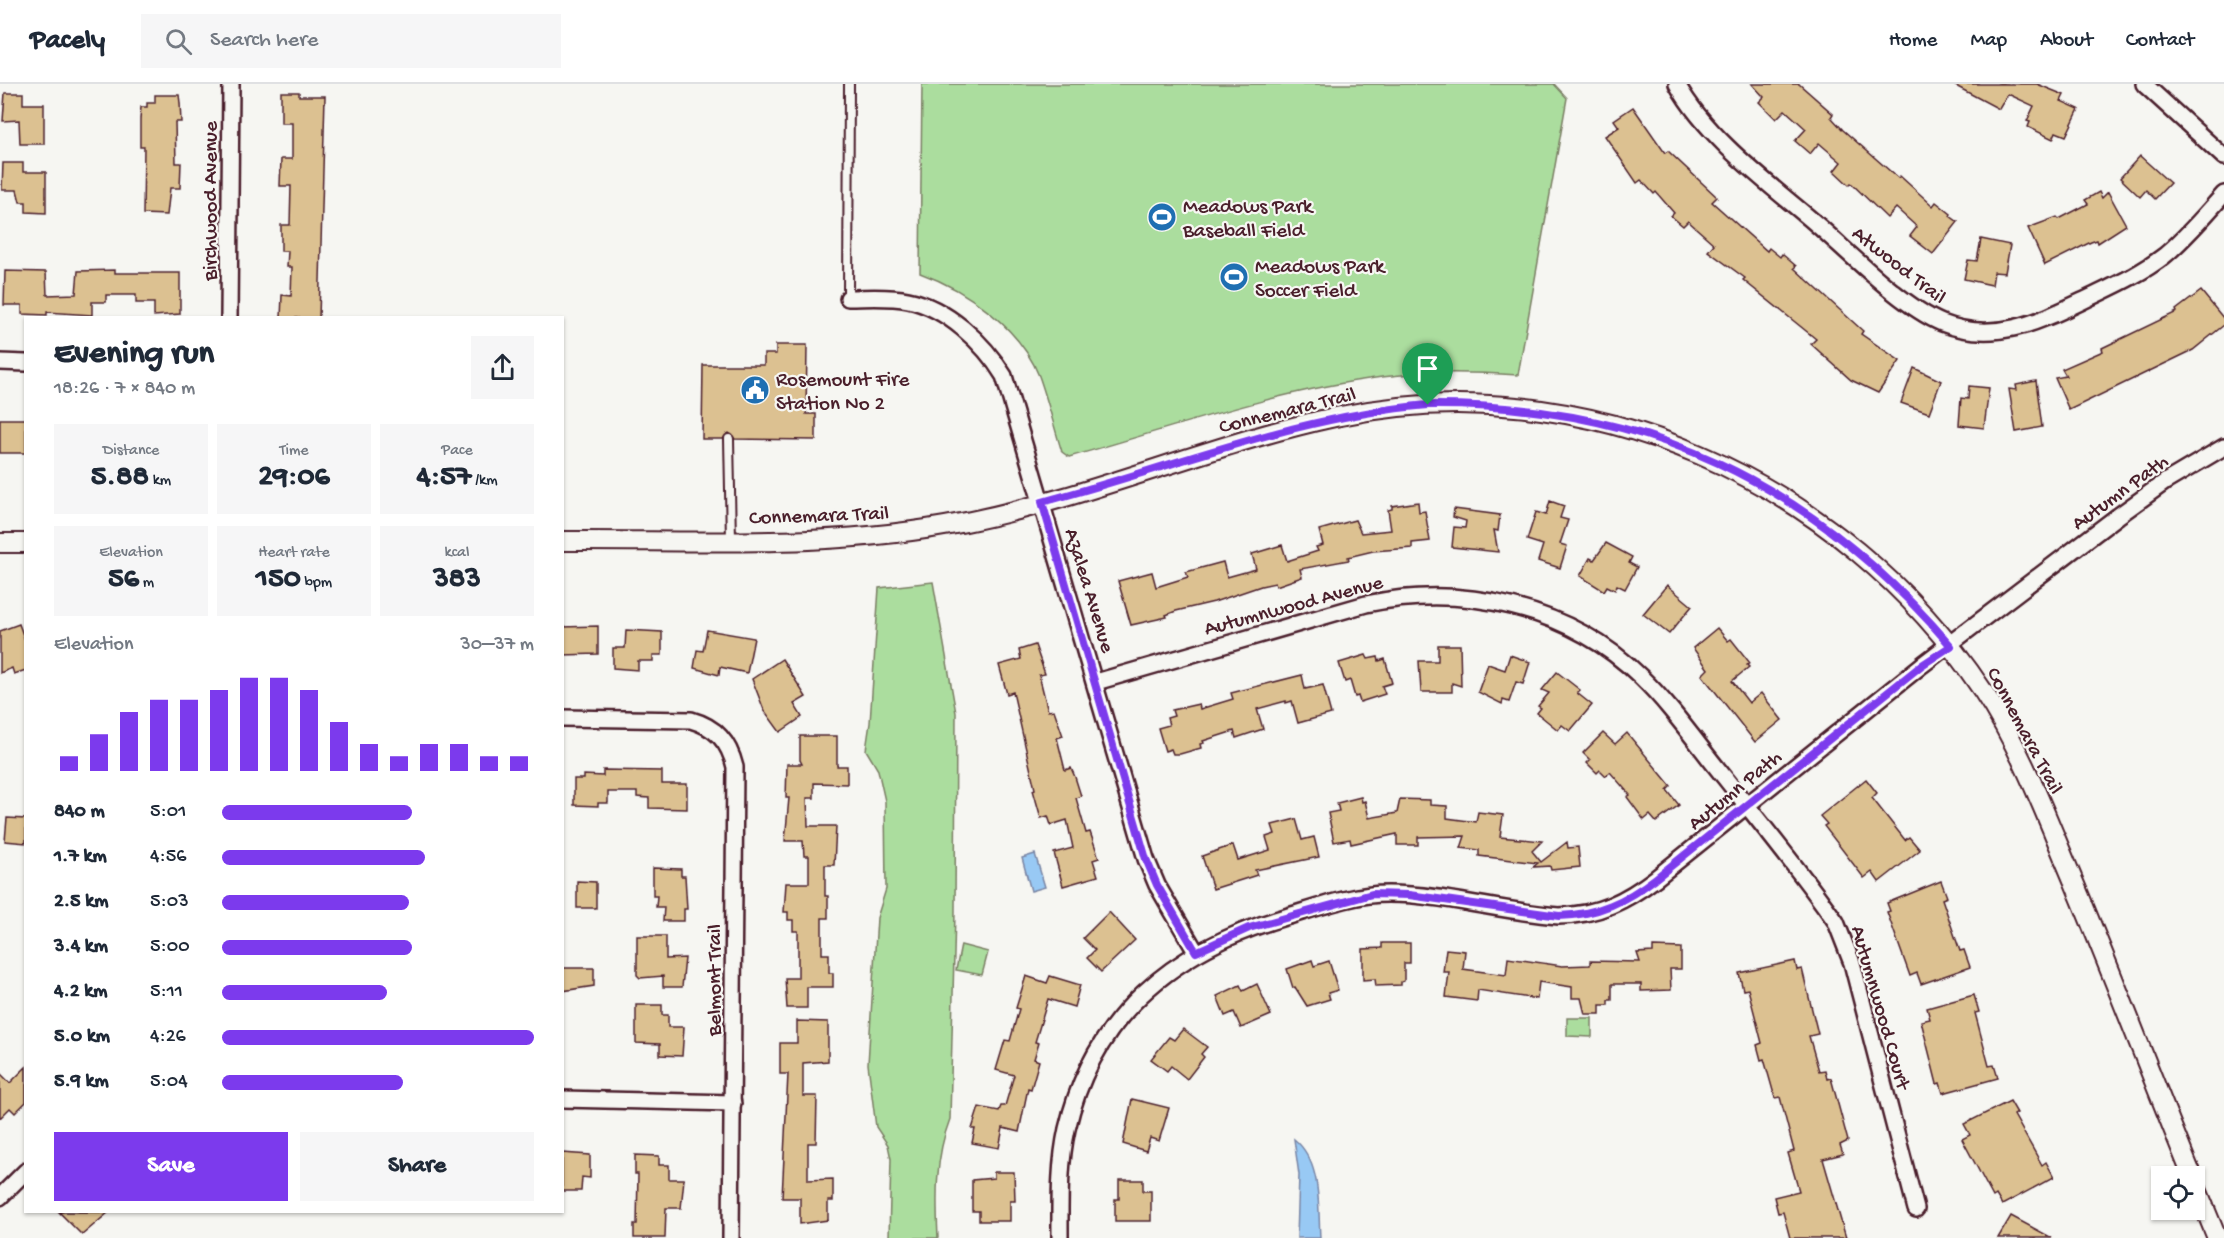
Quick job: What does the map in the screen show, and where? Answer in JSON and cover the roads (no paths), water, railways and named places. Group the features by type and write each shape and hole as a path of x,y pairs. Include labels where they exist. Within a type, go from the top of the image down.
{"street":[{"name":"Birchwood Avenue","path":"229,316 231,84"},
{"name":"Atwood Trail","path":"1677,84 1711,128 1769,184 1913,305 1941,322 1958,328 1994,332 2017,329 2040,321 2134,276 2179,243 2224,194"},
{"path":"2144,84 2224,157"},
{"name":"Azalea Avenue","path":"848,298 895,298 924,305 940,314 988,352 1009,387 1151,871 1196,952"},
{"path":"0,362 24,363"},
{"name":"Connemara Trail","path":"564,541 837,539 894,535 974,521 1277,432 1364,412 1458,405 1558,413 1616,425 1708,457 1794,503 1865,556 1951,646 1986,695 2029,773 2188,1166"},
{"name":"Autumn Path","path":"1060,1238 1062,1160 1067,1129 1085,1074 1098,1049 1126,1009 1170,969 1196,952 1249,928 1372,894 1409,895 1542,915 1579,915 1617,904 1635,893 1747,807 1922,665 1951,646 2118,516 2203,458 2224,447"},
{"path":"0,543 24,543"},
{"name":"Autumnwood Avenue","path":"1096,682 1366,604 1402,597 1431,595 1492,601 1552,619 1620,658 1658,695 1747,807"},
{"name":"Belmont Trail","path":"564,718 679,718 701,723 712,729 728,746 735,767 731,1238"},
{"name":"Autumnwood Court","path":"1747,807 1822,903 1843,939 1916,1209"},
{"path":"564,1099 733,1103"},
{"path":"0,1197 24,1174"},
{"path":"2205,1209 2217,1238"}],"lane":[{"path":"848,298 849,84"},
{"path":"729,439 731,540"}],"water":[{"path":"1035,854 1045,887 1031,891 1022,858"},
{"path":"1294,1139 1310,1160 1314,1172 1317,1185 1320,1238 1297,1238 1299,1175"}],"place":[{"name":"Meadows Park Baseball Field","path":"1162,217"},
{"name":"Meadows Park Soccer Field","path":"1234,277"},
{"name":"Rosemount Fire Station No 2","path":"755,390"}]}
